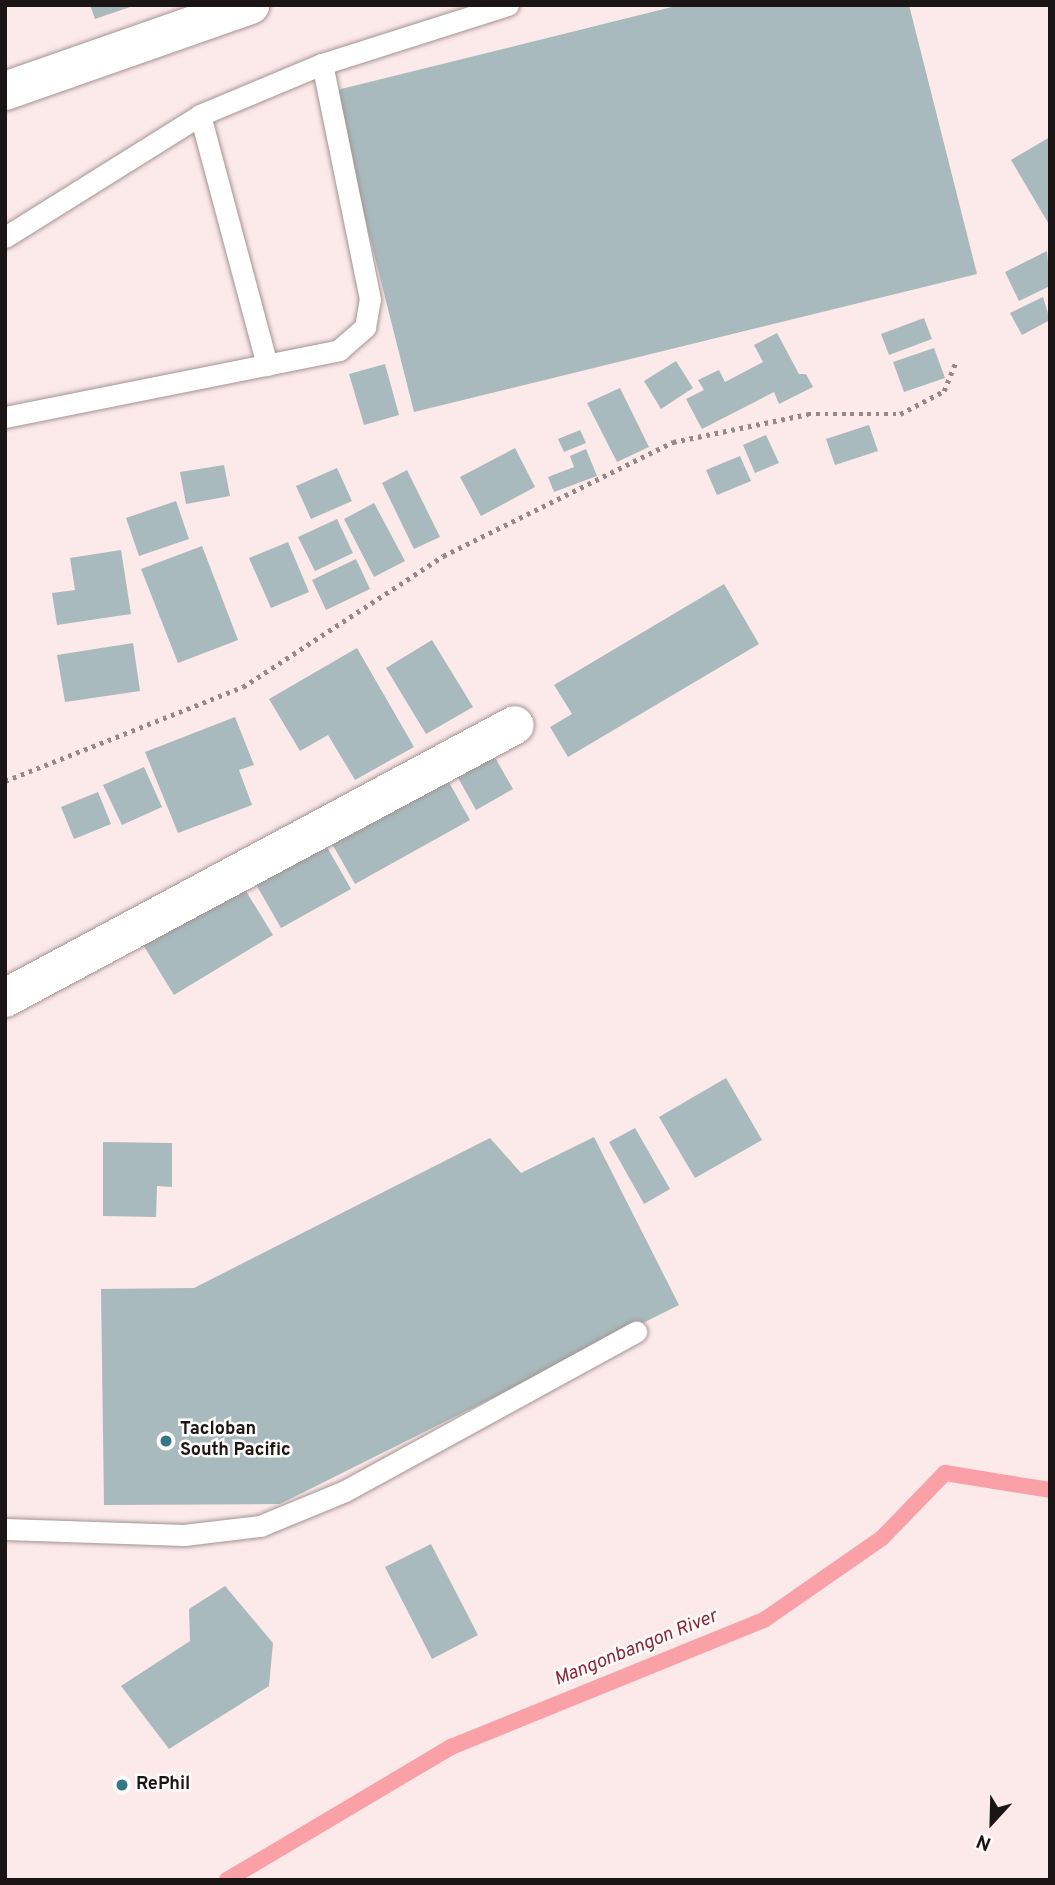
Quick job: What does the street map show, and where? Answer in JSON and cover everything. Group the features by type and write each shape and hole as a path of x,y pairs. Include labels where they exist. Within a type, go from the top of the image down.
{"street":[{"path":"5,91 250,5"},
{"path":"5,998 515,724"}],"lane":[{"path":"5,237 200,115 323,64 508,5"},
{"path":"5,417 339,350 366,318 370,299 323,64"},
{"path":"200,115 267,365"},
{"path":"5,1529 184,1535 260,1526 345,1491 636,1332"}],"path":[{"path":"5,781 243,687 443,556 673,442 808,414 900,414 944,391 956,362"}],"building":[{"path":"90,5 133,5 133,6 95,19"},
{"path":"680,5 909,5 977,274 414,412 333,91"},
{"path":"1050,137 1050,226 1011,160"},
{"path":"1047,251 1050,286 1019,301 1005,272"},
{"path":"1043,297 1050,320 1022,335 1010,313"},
{"path":"924,318 932,339 889,355 881,334"},
{"path":"777,333 799,374 806,374 813,387 779,404 774,392 702,429 686,399 704,390 698,380 719,370 725,382 763,362 754,345"},
{"path":"934,348 945,378 904,392 893,362"},
{"path":"676,361 693,388 661,409 644,381"},
{"path":"385,364 399,415 364,425 349,374"},
{"path":"620,388 649,447 617,462 587,403"},
{"path":"869,425 878,451 835,465 826,439"},
{"path":"580,430 586,443 564,452 558,439"},
{"path":"766,435 779,463 755,473 743,445"},
{"path":"515,448 535,487 481,516 460,477"},
{"path":"586,449 597,476 554,492 548,477 574,467 570,456"},
{"path":"740,456 751,481 717,495 706,470"},
{"path":"224,465 230,496 186,504 180,472"},
{"path":"337,468 352,501 311,519 296,486"},
{"path":"407,470 440,537 414,549 382,483"},
{"path":"176,501 189,539 139,556 126,518"},
{"path":"374,503 405,561 374,577 344,519"},
{"path":"337,519 353,553 315,571 298,537"},
{"path":"288,542 309,592 271,608 249,558"},
{"path":"202,546 238,640 178,663 141,569"},
{"path":"121,550 131,614 57,625 52,593 75,590 70,558"},
{"path":"356,559 370,589 326,610 312,580"},
{"path":"724,584 759,644 568,757 550,727 572,714 554,685"},
{"path":"432,640 473,707 426,734 386,668"},
{"path":"133,643 140,691 65,702 57,655"},
{"path":"357,648 414,747 355,780 328,735 300,751 269,699"},
{"path":"235,717 254,765 239,770 252,805 178,833 145,752"},
{"path":"493,754 513,789 476,810 456,774"},
{"path":"144,767 162,807 122,825 103,785"},
{"path":"446,777 470,820 355,884 331,842"},
{"path":"98,792 111,824 74,839 61,807"},
{"path":"324,842 351,889 281,928 254,881"},
{"path":"241,883 273,935 174,995 142,943"},
{"path":"726,1078 762,1140 695,1178 659,1117"},
{"path":"635,1128 670,1189 644,1204 609,1142"},
{"path":"594,1137 679,1305 280,1504 104,1505 101,1289 194,1288 490,1138 521,1173"},
{"path":"103,1142 172,1143 172,1187 157,1186 156,1217 103,1216"},
{"path":"431,1544 478,1635 432,1659 385,1567"},
{"path":"225,1586 273,1643 269,1686 169,1749 121,1686 190,1641 189,1609"}],"waterway":[{"name":"Mangonbangon River","path":"227,1880 451,1747 764,1620 882,1538 945,1473 1050,1490"}],"place":[{"name":"Tacloban South Pacific","path":"166,1441"},
{"name":"RePhil","path":"122,1785"}]}
